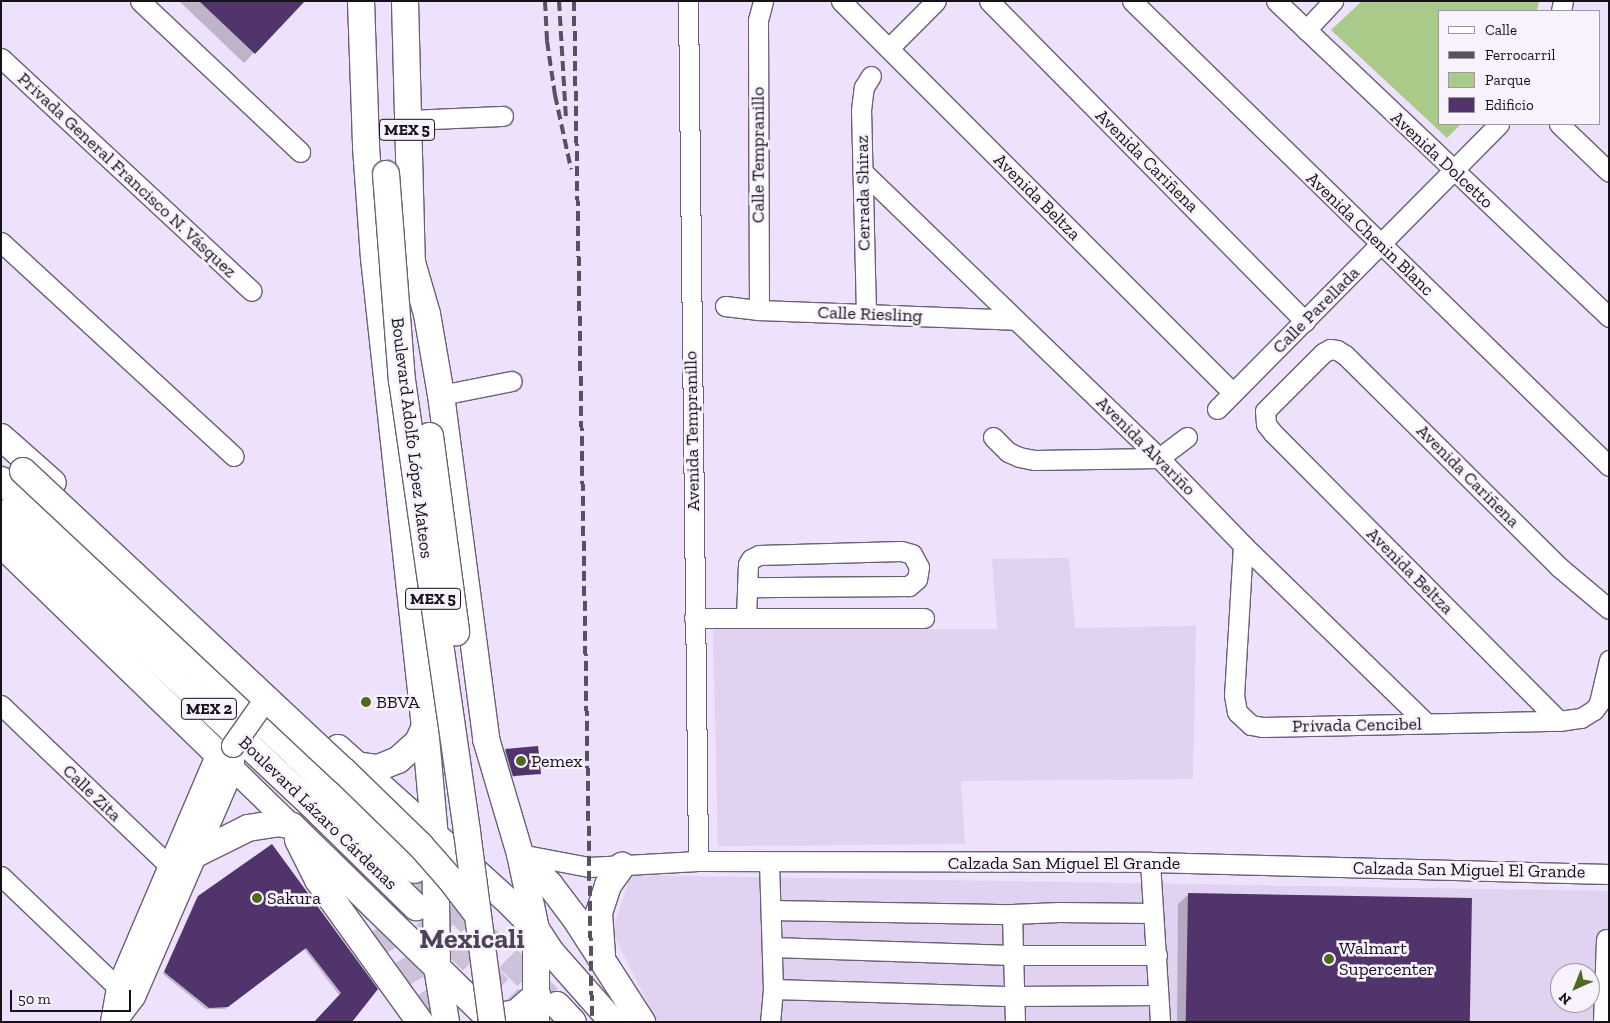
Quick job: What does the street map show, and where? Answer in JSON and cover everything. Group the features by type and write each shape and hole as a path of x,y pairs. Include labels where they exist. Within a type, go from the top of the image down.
{"highway":[{"path":"361,1 366,147 374,258 425,726 435,837 426,913 446,1022"},
{"name":"Boulevard Adolfo López Mateos","path":"405,1 411,259 416,319 509,1022"},
{"name":"Boulevard Adolfo López Mateos","path":"375,12 402,380 467,832 489,1019"},
{"path":"411,259 427,314 441,395 486,739 520,854 555,1007"},
{"path":"1,437 270,694 356,765 484,882 498,890 536,929 551,952 613,1022"},
{"path":"1,451 12,476 337,765 421,846 468,901 498,946"},
{"name":"Boulevard Lázaro Cárdenas","path":"12,476 415,870"},
{"name":"Boulevard Lázaro Cárdenas","path":"1,513 426,913"},
{"path":"1,544 228,756"},
{"path":"356,765 378,768 398,760 418,742 425,726"},
{"path":"319,812 345,858"},
{"path":"196,854 248,828 279,823 292,826 489,1019 555,1007"},
{"path":"292,826 303,854 318,880 420,1022"},
{"path":"520,854 550,885 602,958 642,1022"},
{"path":"602,958 599,913 608,885 622,866"},
{"path":"426,913 440,904 459,885 471,881 484,882"},
{"path":"536,1022 555,1007"}],"main road":[{"path":"115,1022 228,756 270,694"},
{"path":"228,756 292,826"},
{"path":"177,874 196,854 228,756"},
{"path":"112,1022 126,993"}],"street":[{"path":"140,1 300,152"},
{"name":"Avenida Tempranillo","path":"688,1 698,861"},
{"name":"Calle Tempranillo","path":"759,310 758,20 763,1"},
{"name":"Avenida Beltza","path":"841,1 1233,393"},
{"path":"889,48 936,1"},
{"name":"Avenida Cariñena","path":"989,1 1305,321"},
{"name":"Avenida Chenin Blanc","path":"1132,1 1609,466"},
{"name":"Avenida Dolcetto","path":"1276,1 1609,317"},
{"path":"1306,30 1334,1"},
{"name":"Privada General Francisco N. Vásquez","path":"1,58 252,291"},
{"name":"Cerrada Shiraz","path":"866,313 861,110 864,86 871,76"},
{"path":"407,120 503,116"},
{"name":"Calle Parellada","path":"1217,410 1498,125"},
{"path":"1560,125 1609,172"},
{"name":"Avenida Alvariño","path":"863,172 1014,320 1159,458 1242,545 1426,723"},
{"path":"1,242 234,456"},
{"name":"Calle Riesling","path":"725,306 759,310 1014,320"},
{"name":"Avenida Beltza","path":"1337,350 1330,349 1323,353 1269,405 1265,411 1265,418 1273,433 1560,721"},
{"name":"Avenida Cariñena","path":"1337,350 1345,355 1559,567 1605,604"},
{"path":"441,395 512,381"},
{"path":"993,437 1008,452 1019,457 1035,460 1159,458 1187,437"},
{"name":"Privada Cencibel","path":"1242,545 1234,695 1237,712 1243,720 1251,725 1262,727 1560,721 1581,718 1594,710 1602,696 1609,660"},
{"path":"746,618 747,587 748,564 751,559 771,552 908,551 916,559 918,567 917,579 909,586 747,587"},
{"path":"694,618 924,618"},
{"name":"Calle Zita","path":"1,705 177,874"},
{"name":"Calzada San Miguel El Grande","path":"520,854 589,867 698,861 1150,862 1609,874"},
{"path":"769,862 773,989 770,1022"},
{"path":"1150,862 1152,913 1156,933 1160,1022"},
{"path":"1,876 126,993"},
{"path":"771,910 1012,914 1058,912 1152,913"},
{"path":"1012,914 1014,1022"},
{"path":"1605,1011 1606,939"},
{"path":"772,947 1012,955 1157,955"},
{"path":"773,989 1014,996 1158,995"}],"shaded area":[{"path":"1069,558 1075,628 1196,626 1193,779 961,781 965,844 718,846 713,629 997,629 992,559"},
{"path":"631,875 1609,891 1609,1022 657,1022 612,932"}],"green space":[{"path":"1362,1 1539,1 1537,10 1438,10 1438,125 1460,125 1447,138 1331,30"}],"building":[{"path":"199,1 305,1 255,54"},
{"name":"Pemex","path":"538,746 541,774 513,776 505,749"},
{"path":"272,844 378,989 352,1022 314,1022 341,993 306,948 228,1007 209,1008 164,972 198,896"},
{"name":"Walmart Supercenter","path":"1188,893 1472,898 1470,1022 1186,1022"}],"tunnel":[{"path":"345,857 439,1022"},
{"path":"423,878 549,998"},
{"path":"425,916 534,1022"}],"railway":[{"path":"545,1 547,41 555,95 571,169"},
{"path":"559,1 566,118"},
{"path":"574,1 592,1022"}],"place":[{"name":"BBVA","path":"366,702"},
{"name":"Pemex","path":"521,761"},
{"name":"Sakura","path":"257,898"},
{"name":"Walmart Supercenter","path":"1329,959"}],"district":[{"name":"Mexicali","path":"472,939"}]}
